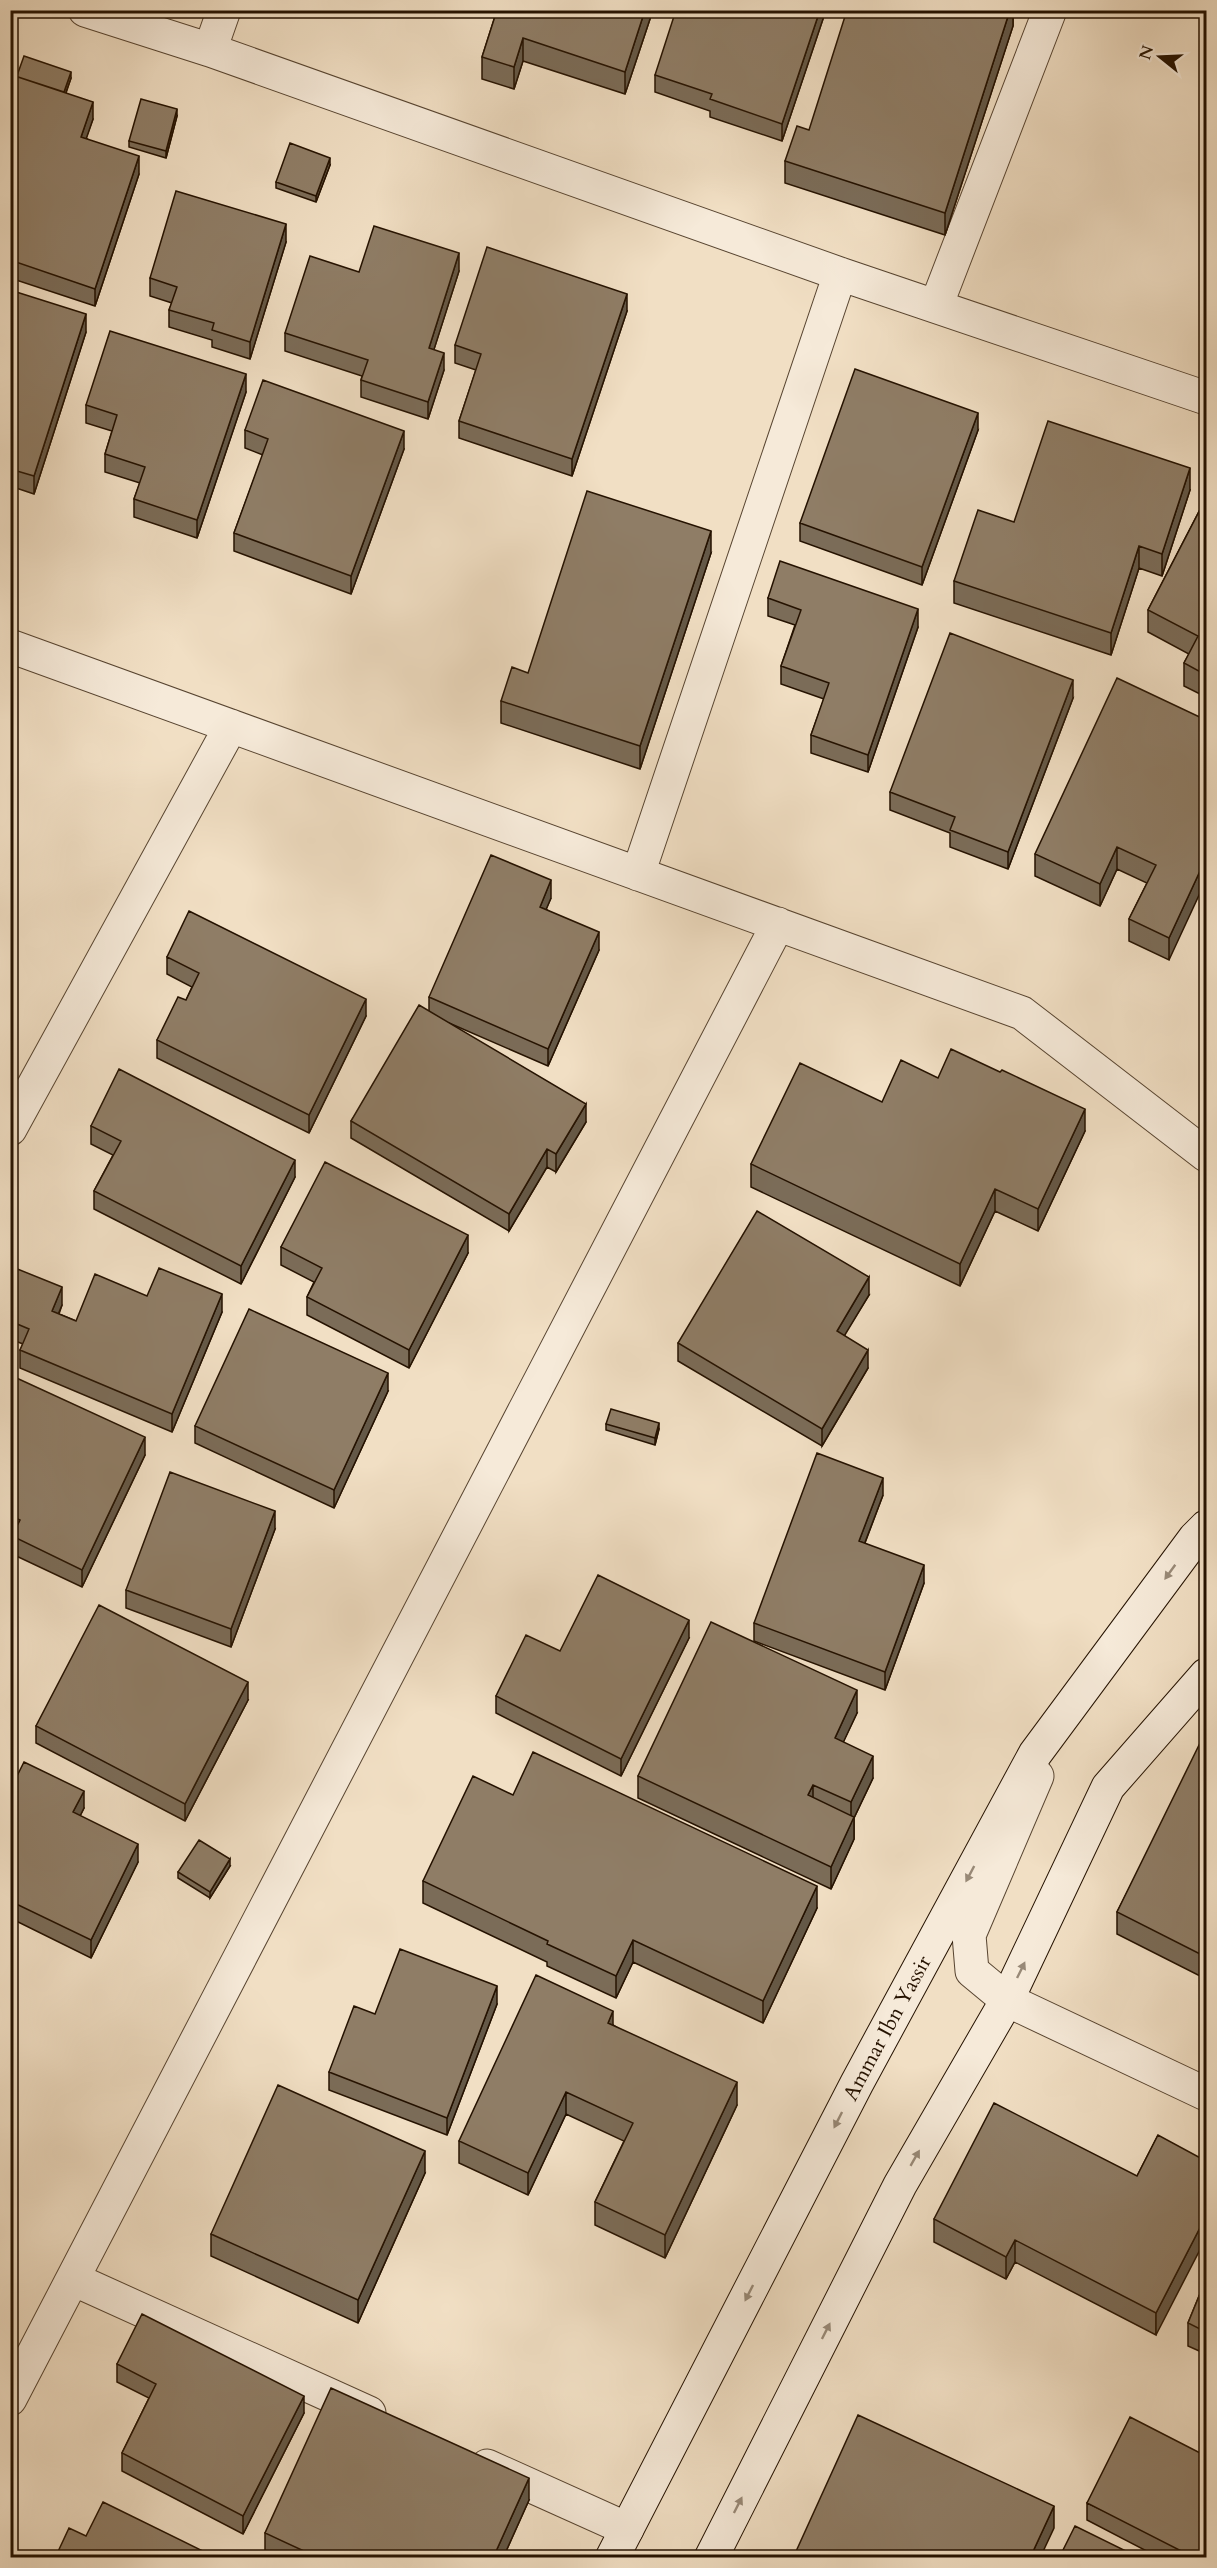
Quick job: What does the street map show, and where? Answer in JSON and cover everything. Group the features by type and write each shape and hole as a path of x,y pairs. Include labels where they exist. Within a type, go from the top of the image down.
{"street":[{"path":"85,10 210,50 840,274 1206,398"},
{"path":"210,50 224,10"},
{"path":"936,306 1050,10"},
{"path":"638,874 840,274"},
{"path":"10,646 1022,1013 1206,1155"},
{"path":"10,1129 231,726"},
{"path":"10,2399 19,2362 73,2279 778,924"},
{"name":"Ammar Ibn Yassir","path":"612,2558 857,2083 1035,1754 1195,1538 1206,1527"},
{"path":"711,2558 900,2185 1007,2000 1108,1787 1206,1675"},
{"path":"1062,1717 969,1935 972,1971 1007,2000 1206,2094"},
{"path":"73,2279 399,2426"},
{"path":"464,2456 627,2529"}],"building":[{"path":"497,10 645,10 625,72 523,38 514,67 482,57"},
{"path":"676,10 820,10 782,124 710,99 712,94 655,75"},
{"path":"847,10 1010,10 945,213 785,161 797,126 809,130"},
{"path":"24,56 71,72 64,92 18,77 14,84"},
{"path":"18,77 93,102 81,137 139,156 95,289 10,260 10,98"},
{"path":"141,99 177,109 166,151 129,141"},
{"path":"290,143 330,158 316,196 276,182"},
{"path":"176,191 286,224 250,342 212,330 214,323 169,310 177,287 150,278"},
{"path":"374,226 459,253 429,348 444,353 428,402 361,380 368,360 285,333 310,256 359,272"},
{"path":"487,247 627,294 572,459 459,421 481,354 455,345"},
{"path":"10,290 86,314 34,476 10,469"},
{"path":"110,331 246,374 197,520 134,499 145,467 105,454 117,415 86,405"},
{"path":"855,369 978,413 922,567 800,523"},
{"path":"263,380 404,431 351,576 234,533 268,439 245,430"},
{"path":"1048,421 1190,468 1162,554 1139,546 1111,633 954,581 978,510 1014,522"},
{"path":"587,491 711,531 640,746 501,701 512,667 528,673"},
{"path":"1206,498 1206,675 1184,663 1198,636 1148,610"},
{"path":"780,561 918,609 868,755 811,735 829,683 781,666 801,610 768,598"},
{"path":"950,633 1073,680 1008,852 950,830 955,817 890,792"},
{"path":"1117,678 1206,720 1206,858 1169,938 1129,919 1156,865 1117,847 1100,884 1035,854"},
{"path":"491,855 551,880 540,907 599,932 548,1049 429,997"},
{"path":"189,911 366,999 309,1115 157,1040 178,997 186,1000 199,973 167,957"},
{"path":"419,1005 586,1104 556,1154 547,1149 509,1214 351,1121"},
{"path":"951,1049 1085,1109 1038,1209 995,1189 960,1264 751,1164 800,1063 882,1102 901,1060 938,1078"},
{"path":"119,1069 295,1160 241,1266 94,1191 121,1141 91,1126"},
{"path":"325,1162 468,1235 409,1350 307,1297 322,1268 281,1247"},
{"path":"757,1211 869,1277 837,1331 868,1350 822,1429 678,1343"},
{"path":"10,1266 62,1287 52,1311 76,1321 95,1274 147,1296 159,1268 222,1294 172,1414 20,1350 29,1329 10,1321"},
{"path":"249,1309 388,1373 334,1490 195,1426"},
{"path":"10,1375 145,1437 82,1570 12,1536 20,1520 10,1515"},
{"path":"611,1409 659,1423 655,1438 606,1424"},
{"path":"817,1453 883,1478 859,1541 924,1565 885,1672 754,1623"},
{"path":"170,1472 275,1511 231,1629 126,1590"},
{"path":"598,1575 689,1620 621,1759 496,1696 526,1635 560,1651"},
{"path":"99,1605 248,1682 185,1804 36,1726"},
{"path":"711,1622 857,1690 835,1738 873,1756 851,1802 813,1785 808,1795 854,1817 831,1867 638,1776"},
{"path":"1202,1739 1206,1741 1206,1957 1117,1912"},
{"path":"533,1752 817,1886 763,2001 633,1940 616,1976 423,1881 473,1776 513,1795"},
{"path":"24,1762 84,1791 73,1812 138,1844 91,1940 10,1901 10,1790"},
{"path":"199,1840 230,1859 210,1892 178,1872"},
{"path":"400,1949 497,1986 447,2118 329,2072 354,2006 375,2014"},
{"path":"536,1975 613,2011 608,2023 737,2082 665,2235 595,2202 633,2123 566,2092 528,2173 459,2141"},
{"path":"278,2085 425,2151 358,2300 211,2234"},
{"path":"994,2103 1137,2176 1158,2135 1206,2161 1206,2216 1156,2313 1015,2240 1006,2257 934,2219"},
{"path":"1206,2279 1206,2332 1188,2323"},
{"path":"142,2314 304,2396 243,2516 122,2453 156,2384 117,2364"},
{"path":"331,2388 529,2478 493,2558 319,2558 265,2533"},
{"path":"858,2415 1054,2506 1030,2558 793,2558"},
{"path":"1130,2417 1206,2456 1206,2549 1202,2558 1195,2558 1087,2503"},
{"path":"103,2502 213,2556 212,2558 55,2558 69,2528 86,2536"},
{"path":"1075,2526 1140,2558 1059,2558"}]}
